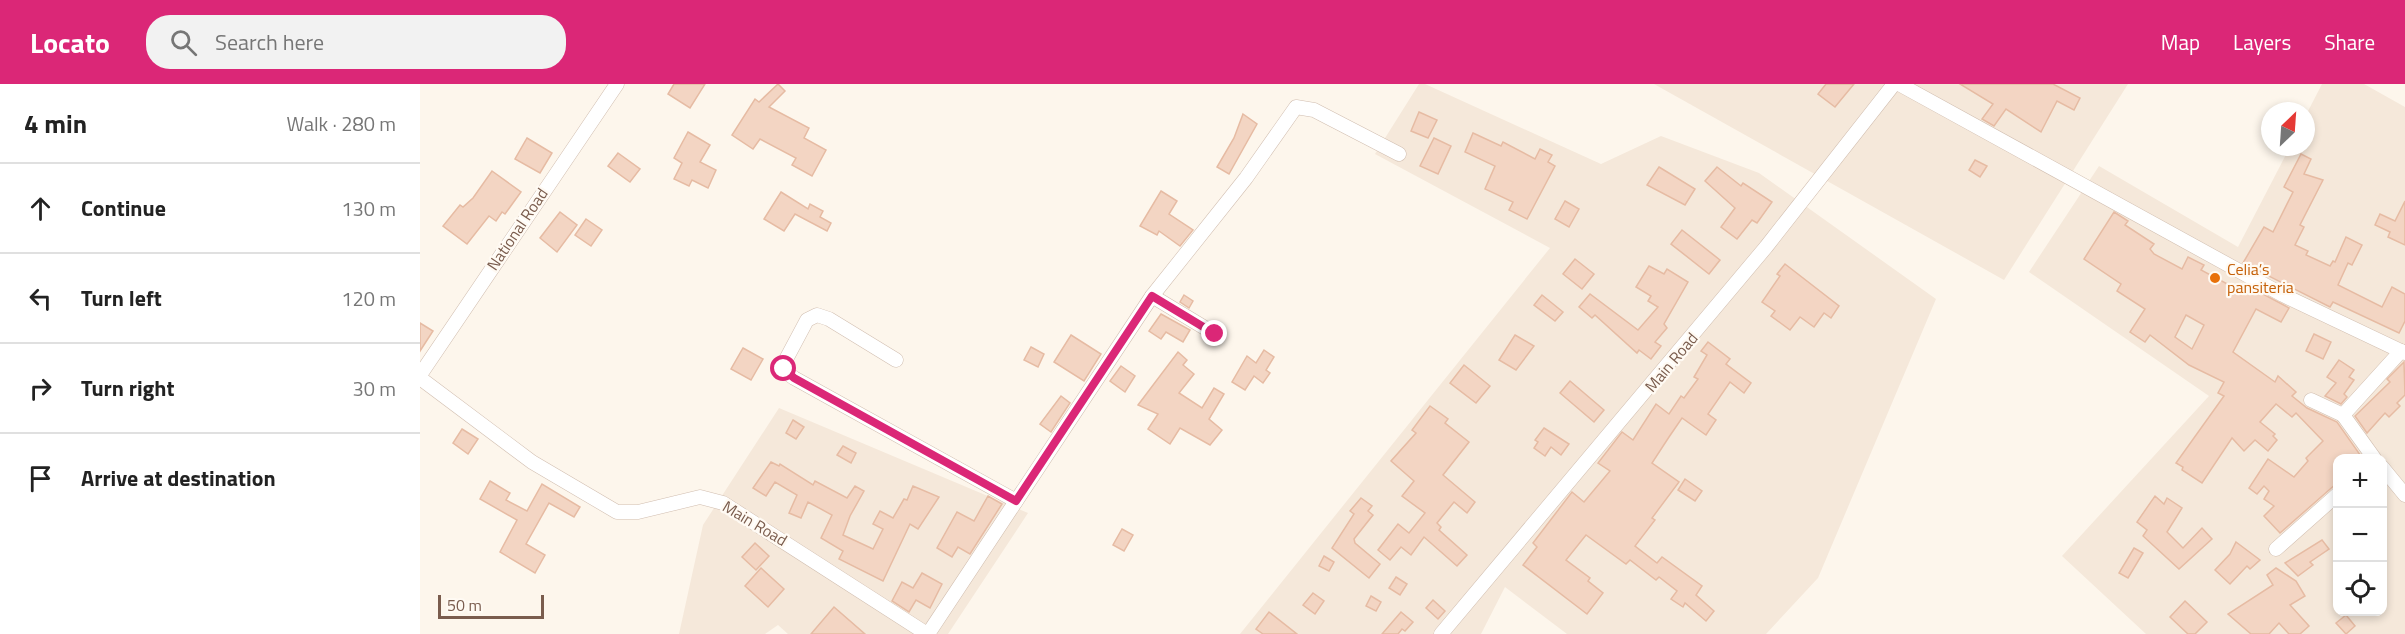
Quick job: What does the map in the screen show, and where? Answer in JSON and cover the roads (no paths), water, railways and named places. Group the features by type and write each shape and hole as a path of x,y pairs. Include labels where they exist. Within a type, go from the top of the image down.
{"street":[{"name":"National Road","path":"420,377 616,84"},
{"name":"Main Road","path":"1442,634 1766,247 1894,84"},
{"path":"1899,84 2172,236 2283,295 2403,352 2343,415"},
{"path":"928,634 1152,296 1246,178 1296,108 1314,110 1399,154"},
{"path":"1152,296 1215,334"},
{"path":"896,360 829,319 817,315 807,320 783,364 787,373 794,378 1016,501"},
{"name":"Main Road","path":"420,377 532,462 617,512 638,512 700,497 723,503 928,634"},
{"path":"2311,400 2343,415 2372,454"},
{"path":"2387,472 2405,495"},
{"path":"2277,549 2333,498"}],"place":[{"name":"Celia’s pansiteria","path":"2215,278"}]}
